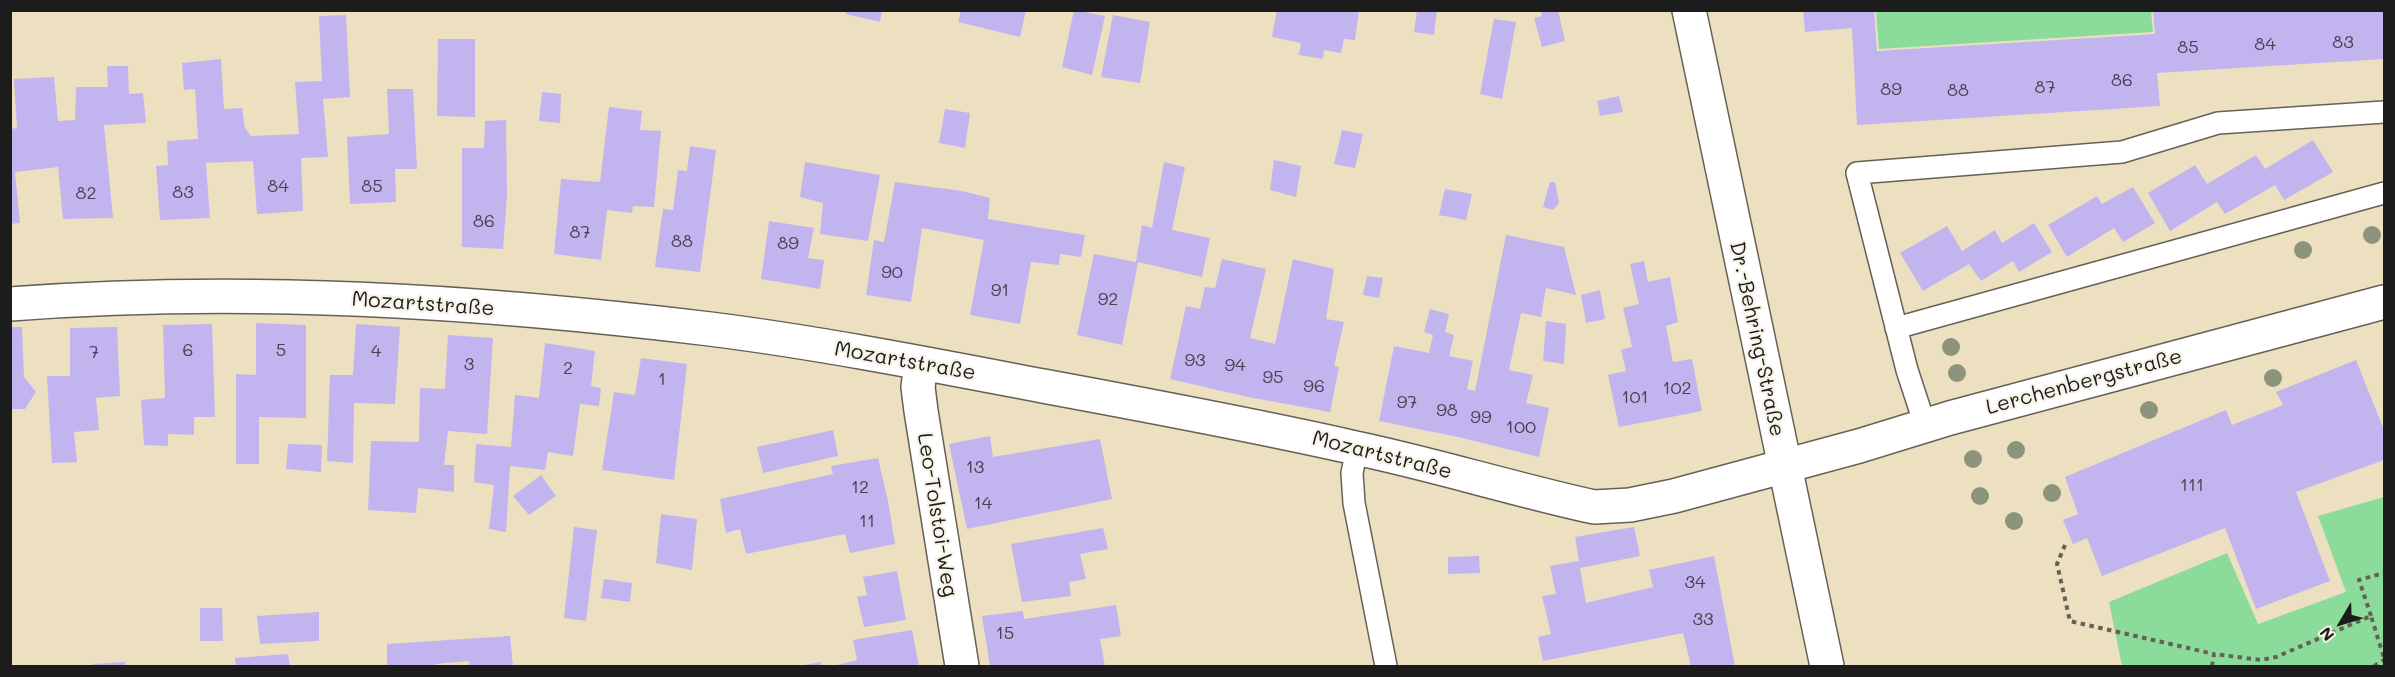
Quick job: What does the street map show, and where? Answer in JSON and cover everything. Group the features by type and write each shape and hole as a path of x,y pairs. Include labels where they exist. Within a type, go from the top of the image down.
{"street":[{"name":"Dr.-Behring-Straße","path":"1689,10 1827,666"},
{"name":"Mozartstraße","path":"10,304 113,297 242,297 426,302 711,329 921,363 1248,424 1358,448 1594,507 1630,504 1674,496 1784,466"},
{"name":"Lerchenbergstraße","path":"1784,466 1925,425 2385,302"},
{"name":"Leo-Tolstoi-Weg","path":"921,363 918,387 921,411 962,666"}],"lane":[{"path":"1925,425 1907,370 1857,173 2122,152 2218,123 2385,112"},
{"path":"1896,328 2385,193"},
{"path":"1358,448 1352,473 1354,502 1386,666"}],"path":[{"path":"2065,545 2057,564 2070,621 2214,654 2261,660 2276,657 2371,616"},
{"path":"2374,666 2385,659 2359,580 2385,573"},
{"path":"2212,666 2214,654"}],"green space":[{"path":"1876,11 2151,11 2153,32 1879,49"},
{"path":"2384,497 2384,666 2122,666 2109,602 2227,553 2258,624 2346,592 2318,516"}],"building":[{"path":"846,10 882,10 880,22 846,14"},
{"path":"961,10 1026,10 1020,37 958,22"},
{"path":"1074,10 1105,16 1092,75 1062,67"},
{"path":"1277,10 1359,10 1355,40 1344,39 1341,53 1324,50 1323,59 1299,55 1301,43 1272,37"},
{"path":"1417,10 1437,10 1434,35 1414,32"},
{"path":"1541,10 1558,10 1565,41 1542,47 1534,18 1542,16"},
{"path":"1803,10 1874,10 1877,51 2155,34 2153,10 2384,10 2384,59 2157,73 2160,106 1857,125 1852,28 1805,32"},
{"path":"346,15 350,97 323,99 328,157 301,158 303,211 257,214 253,161 206,163 210,218 160,220 156,166 168,165 167,141 198,139 195,89 184,90 182,63 221,59 224,109 242,108 245,128 251,136 299,134 295,82 322,81 319,16"},
{"path":"1113,15 1150,22 1140,83 1101,77"},
{"path":"1494,19 1516,22 1502,99 1480,94"},
{"path":"438,39 475,39 475,117 437,116"},
{"path":"107,66 128,66 129,94 143,93 146,123 104,125 113,218 63,219 58,167 15,172 20,223 10,224 10,129 17,128 14,79 54,77 58,121 75,120 76,87 108,87"},
{"path":"387,89 413,89 417,169 395,169 396,202 350,204 347,137 389,134"},
{"path":"542,92 561,94 560,123 539,121"},
{"path":"1619,96 1623,112 1600,116 1597,101"},
{"path":"609,107 642,111 640,130 661,131 654,207 633,206 632,213 607,210 601,260 554,254 561,179 600,182"},
{"path":"945,109 970,113 965,148 939,143"},
{"path":"506,120 507,195 503,249 462,247 462,148 484,148 485,121"},
{"path":"1342,130 1363,134 1355,168 1334,164"},
{"path":"2313,140 2333,172 2284,200 2275,185 2225,214 2217,202 2170,231 2148,193 2195,165 2207,184 2256,155 2265,169"},
{"path":"690,146 716,150 700,272 655,267 663,209 673,210 678,170 687,171"},
{"path":"1274,160 1301,166 1296,197 1270,190"},
{"path":"805,162 880,175 868,241 820,234 823,203 800,197"},
{"path":"1164,162 1185,167 1172,230 1210,238 1202,277 1138,262 1122,345 1077,335 1094,254 1136,262 1142,225 1152,228"},
{"path":"895,182 962,191 990,198 988,219 1085,235 1081,257 1060,254 1059,265 1031,262 1020,324 970,315 984,240 922,228 911,302 866,295 874,240 884,242"},
{"path":"1550,182 1555,182 1559,203 1553,210 1543,207"},
{"path":"2133,187 2155,223 2123,242 2114,228 2067,257 2048,225 2097,196 2102,204"},
{"path":"1445,189 1472,194 1466,220 1439,215"},
{"path":"769,221 814,228 808,258 824,260 820,289 761,279"},
{"path":"2034,223 2052,252 2019,272 2013,261 1981,281 1969,264 1923,291 1900,253 1947,226 1962,251 1995,230 2002,243"},
{"path":"1506,235 1564,247 1576,295 1546,288 1541,317 1521,313 1509,370 1533,375 1526,403 1549,408 1539,457 1379,421 1394,346 1429,353 1433,335 1424,332 1430,309 1449,314 1445,332 1454,335 1449,356 1473,361 1467,389 1475,391"},
{"path":"1222,259 1266,269 1250,338 1275,344 1293,259 1334,269 1326,319 1344,322 1334,366 1339,367 1330,412 1248,397 1170,379 1186,306 1200,309 1205,287 1215,288"},
{"path":"1644,261 1648,282 1670,277 1678,322 1666,326 1673,362 1692,359 1702,411 1619,427 1608,375 1626,371 1621,350 1632,347 1623,308 1639,304 1630,264"},
{"path":"1367,276 1383,278 1379,298 1363,295"},
{"path":"1600,290 1605,319 1586,323 1581,295"},
{"path":"1546,321 1566,324 1564,364 1543,361"},
{"path":"256,323 306,325 306,418 259,417 259,464 236,464 236,374 256,375"},
{"path":"212,324 215,417 194,417 194,435 168,434 168,446 144,445 141,400 165,398 163,325"},
{"path":"356,324 400,327 395,404 354,403 353,463 327,461 330,375 353,375"},
{"path":"10,327 22,327 24,377 36,392 25,409 10,409"},
{"path":"117,327 120,396 96,398 99,430 74,432 77,462 52,463 47,376 70,376 70,328"},
{"path":"448,335 493,338 487,434 448,431 444,465 454,465 454,492 418,488 416,513 368,510 371,441 419,442 420,388 445,389"},
{"path":"545,343 595,351 591,386 601,388 599,406 580,404 573,456 548,452 545,470 510,466 506,532 489,529 494,485 474,482 476,444 511,447 515,395 539,398"},
{"path":"641,358 687,364 674,480 602,470 614,392 635,395"},
{"path":"2356,360 2384,430 2384,460 2296,492 2330,581 2256,609 2225,528 2102,576 2087,538 2073,544 2063,520 2078,514 2065,477 2226,410 2232,425 2283,405 2276,392"},
{"path":"833,430 838,456 763,473 757,447"},
{"path":"990,436 993,457 1100,439 1112,499 967,529 949,444"},
{"path":"288,444 322,445 321,472 286,469"},
{"path":"878,458 895,544 850,553 845,534 746,554 740,529 726,533 720,499 833,474 831,466"},
{"path":"541,475 556,496 529,515 513,496"},
{"path":"661,514 697,519 692,570 656,563"},
{"path":"574,527 597,530 586,621 564,618"},
{"path":"1634,527 1640,556 1580,568 1586,603 1653,587 1649,570 1714,556 1735,666 1691,666 1683,633 1543,661 1538,637 1551,634 1542,596 1556,594 1550,566 1579,561 1575,537"},
{"path":"1103,528 1108,549 1080,554 1086,579 1069,582 1071,596 1022,602 1011,544"},
{"path":"1479,556 1480,573 1448,574 1448,557"},
{"path":"897,571 906,620 864,627 857,597 867,595 863,577"},
{"path":"604,579 632,583 630,602 601,598"},
{"path":"1116,605 1121,636 1100,639 1105,666 990,666 982,616 1023,611 1024,619"},
{"path":"200,608 222,608 223,641 200,641"},
{"path":"319,612 319,641 260,644 257,616"},
{"path":"912,630 919,666 833,666 857,660 853,640"},
{"path":"510,636 513,666 469,666 469,661 435,664 435,666 387,666 387,644"},
{"path":"288,654 290,666 236,666 235,658"},
{"path":"125,662 125,666 93,666 93,664"},
{"path":"821,662 821,666 804,666 804,665"}]}
